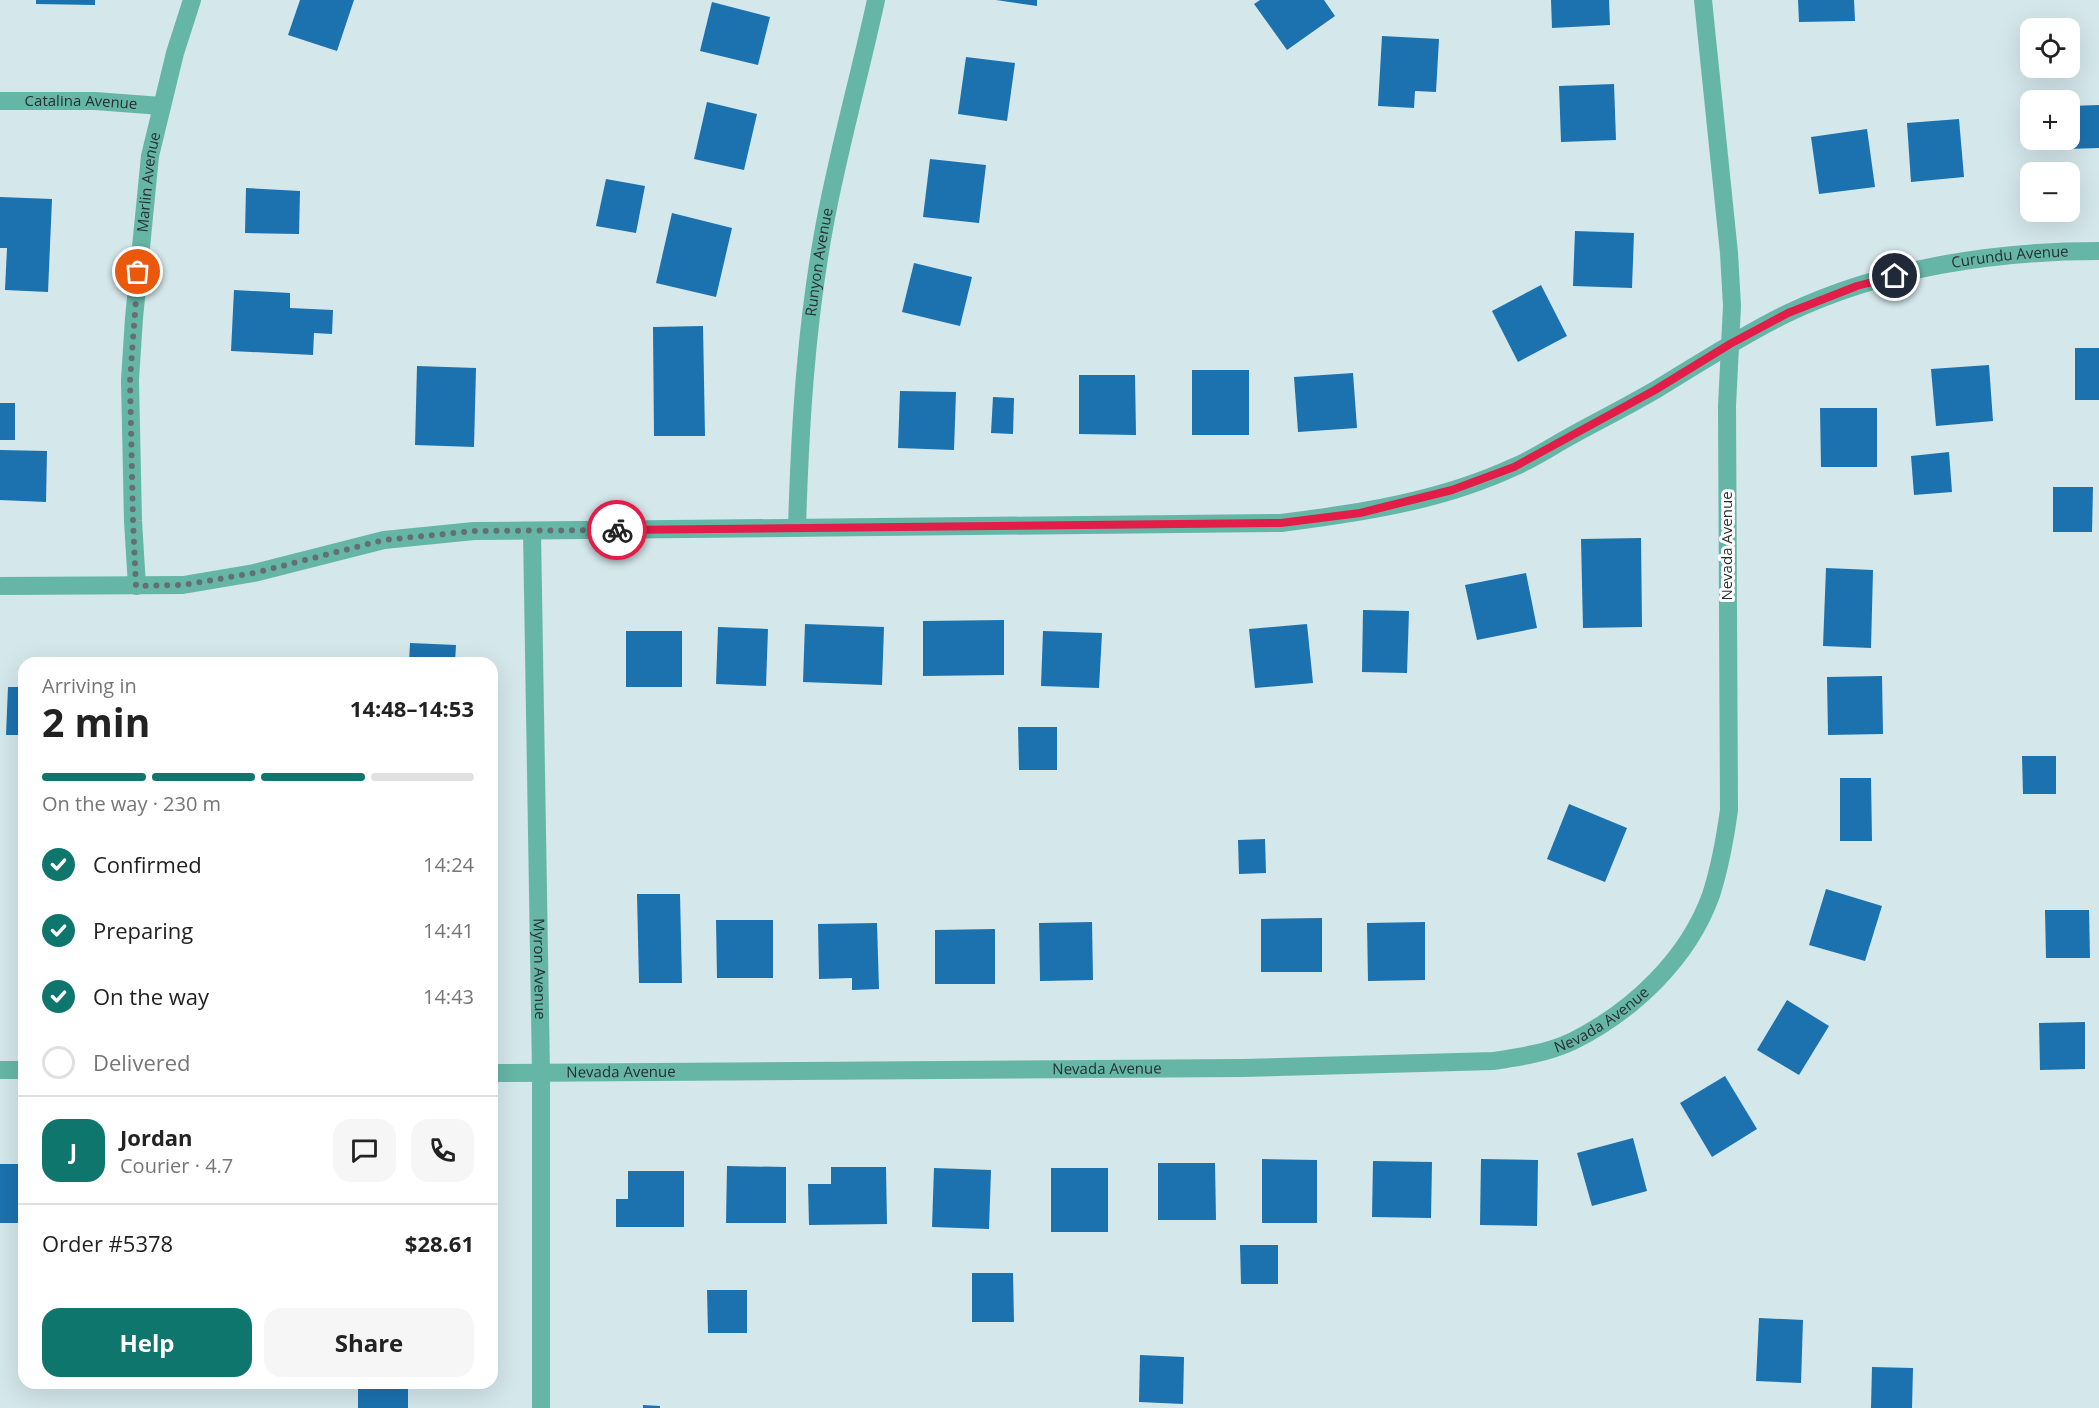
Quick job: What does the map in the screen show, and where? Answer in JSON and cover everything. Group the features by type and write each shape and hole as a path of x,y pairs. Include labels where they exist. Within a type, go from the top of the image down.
{"street":[{"name":"Marlin Avenue","path":"136,586 130,380 134,318 150,156 160,106 192,0"},
{"name":"Runyon Avenue","path":"797,528 801,417 811,312 825,222 876,0"},
{"name":"Nevada Avenue","path":"498,1073 1232,1068 1493,1061 1534,1055 1572,1041 1624,1010 1661,976 1690,937 1710,897 1723,854 1729,810 1726,406 1732,306 1729,254 1703,0"},
{"name":"Catalina Avenue","path":"0,101 95,101 160,106"},
{"name":"Curundu Avenue","path":"0,586 183,585 254,573 384,540 474,531 1281,523 1360,513 1452,490 1514,467 1655,390 1730,344 1788,313 1857,286 1922,269 2046,251 2099,251"},
{"name":"Myron Avenue","path":"532,531 541,1073 541,1408"},
{"path":"0,1070 18,1070"}],"building":[{"path":"36,0 95,0 95,5 36,4"},
{"path":"300,0 354,0 337,51 288,35"},
{"path":"996,0 1037,0 1037,6"},
{"path":"1260,0 1324,0 1335,16 1287,50 1254,4"},
{"path":"1551,0 1609,0 1610,25 1552,28"},
{"path":"1798,0 1854,0 1855,21 1799,22"},
{"path":"712,2 770,17 758,65 700,51"},
{"path":"1382,36 1439,39 1436,92 1415,91 1414,108 1378,106"},
{"path":"966,57 1015,63 1007,121 958,114"},
{"path":"1614,84 1616,140 1561,142 1559,86"},
{"path":"707,102 757,114 744,170 694,159"},
{"path":"2099,105 2099,148 2080,149 2080,106"},
{"path":"1959,119 1964,177 1911,182 1907,123"},
{"path":"1867,129 1875,187 1819,194 1811,137"},
{"path":"930,159 986,165 979,223 923,217"},
{"path":"606,179 645,186 636,233 596,226"},
{"path":"246,188 300,191 299,234 245,233"},
{"path":"0,197 52,199 48,292 5,290 7,248 0,248"},
{"path":"672,213 732,228 716,297 656,283"},
{"path":"1575,231 1634,233 1632,288 1573,286"},
{"path":"914,263 972,277 960,326 902,312"},
{"path":"1541,285 1567,336 1518,362 1492,311"},
{"path":"234,290 290,293 290,308 333,310 332,334 314,333 313,355 231,351"},
{"path":"703,326 705,436 654,436 653,327"},
{"path":"2075,348 2099,348 2099,400 2075,400"},
{"path":"1989,365 1993,421 1936,426 1931,369"},
{"path":"417,366 476,368 474,447 415,445"},
{"path":"1192,370 1249,370 1249,435 1192,435"},
{"path":"1353,373 1357,428 1298,432 1294,377"},
{"path":"1079,375 1135,375 1136,435 1079,434"},
{"path":"900,391 956,392 954,450 898,448"},
{"path":"993,397 1014,398 1013,434 991,433"},
{"path":"0,403 15,403 15,440 0,440"},
{"path":"1820,408 1877,408 1877,467 1821,467"},
{"path":"0,450 47,451 46,502 0,500"},
{"path":"1949,452 1952,492 1914,495 1911,456"},
{"path":"2053,487 2093,487 2092,532 2053,532"},
{"path":"1641,538 1642,627 1583,628 1581,539"},
{"path":"1826,568 1873,570 1871,648 1823,646"},
{"path":"1526,573 1537,628 1477,640 1465,585"},
{"path":"1363,610 1409,611 1407,673 1362,672"},
{"path":"1004,620 1004,675 923,676 923,621"},
{"path":"805,624 884,627 882,685 803,682"},
{"path":"1307,624 1313,683 1255,688 1249,629"},
{"path":"718,627 768,629 766,686 716,684"},
{"path":"626,631 682,631 682,687 626,687"},
{"path":"1043,631 1102,633 1099,688 1041,686"},
{"path":"410,643 456,645 455,657 409,657"},
{"path":"1882,676 1883,734 1828,735 1827,677"},
{"path":"8,687 18,687 18,735 6,735"},
{"path":"1018,727 1057,727 1057,770 1019,770"},
{"path":"2022,756 2056,756 2056,794 2023,794"},
{"path":"1840,778 1871,778 1872,841 1840,841"},
{"path":"1569,804 1627,828 1605,882 1547,859"},
{"path":"1265,839 1266,873 1239,874 1238,840"},
{"path":"1826,889 1882,906 1865,961 1809,945"},
{"path":"637,894 680,894 682,983 639,983"},
{"path":"2045,910 2089,910 2090,958 2046,958"},
{"path":"1322,918 1322,972 1261,972 1261,919"},
{"path":"716,920 773,920 773,978 717,978"},
{"path":"1092,922 1093,980 1040,981 1039,923"},
{"path":"1425,922 1425,980 1368,981 1367,923"},
{"path":"877,923 879,989 852,990 852,978 819,979 818,924"},
{"path":"995,929 995,984 935,984 935,930"},
{"path":"1787,1000 1829,1026 1799,1075 1757,1050"},
{"path":"2085,1022 2085,1069 2040,1070 2039,1023"},
{"path":"1725,1076 1757,1129 1712,1157 1680,1103"},
{"path":"1633,1138 1647,1191 1592,1206 1577,1153"},
{"path":"1262,1159 1317,1160 1317,1223 1262,1223"},
{"path":"1481,1159 1538,1160 1537,1226 1480,1225"},
{"path":"1373,1161 1432,1162 1431,1218 1372,1217"},
{"path":"1158,1163 1215,1163 1216,1220 1158,1220"},
{"path":"0,1164 18,1164 18,1223 0,1223"},
{"path":"727,1166 786,1167 786,1223 726,1223"},
{"path":"831,1167 886,1167 887,1224 809,1225 808,1184 831,1184"},
{"path":"934,1168 991,1170 989,1229 932,1227"},
{"path":"1051,1168 1108,1168 1108,1232 1051,1232"},
{"path":"628,1171 684,1171 684,1227 616,1227 616,1199 628,1199"},
{"path":"1240,1245 1278,1245 1278,1284 1241,1284"},
{"path":"972,1273 1013,1273 1014,1322 972,1322"},
{"path":"707,1290 747,1290 747,1333 708,1333"},
{"path":"1759,1318 1803,1320 1801,1383 1756,1381"},
{"path":"1140,1355 1184,1357 1183,1404 1139,1402"},
{"path":"1872,1367 1913,1368 1912,1408 1871,1408"},
{"path":"358,1389 408,1389 408,1408 358,1408"},
{"path":"643,1405 660,1406 660,1408 643,1408"}],"way so far":[{"path":"138,272 130,380 136,586 183,585 254,573 384,540 474,531 617,530"}],"route":[{"path":"617,530 1281,523 1360,513 1452,490 1514,467 1655,390 1730,344 1788,313 1857,286 1895,276"}]}
